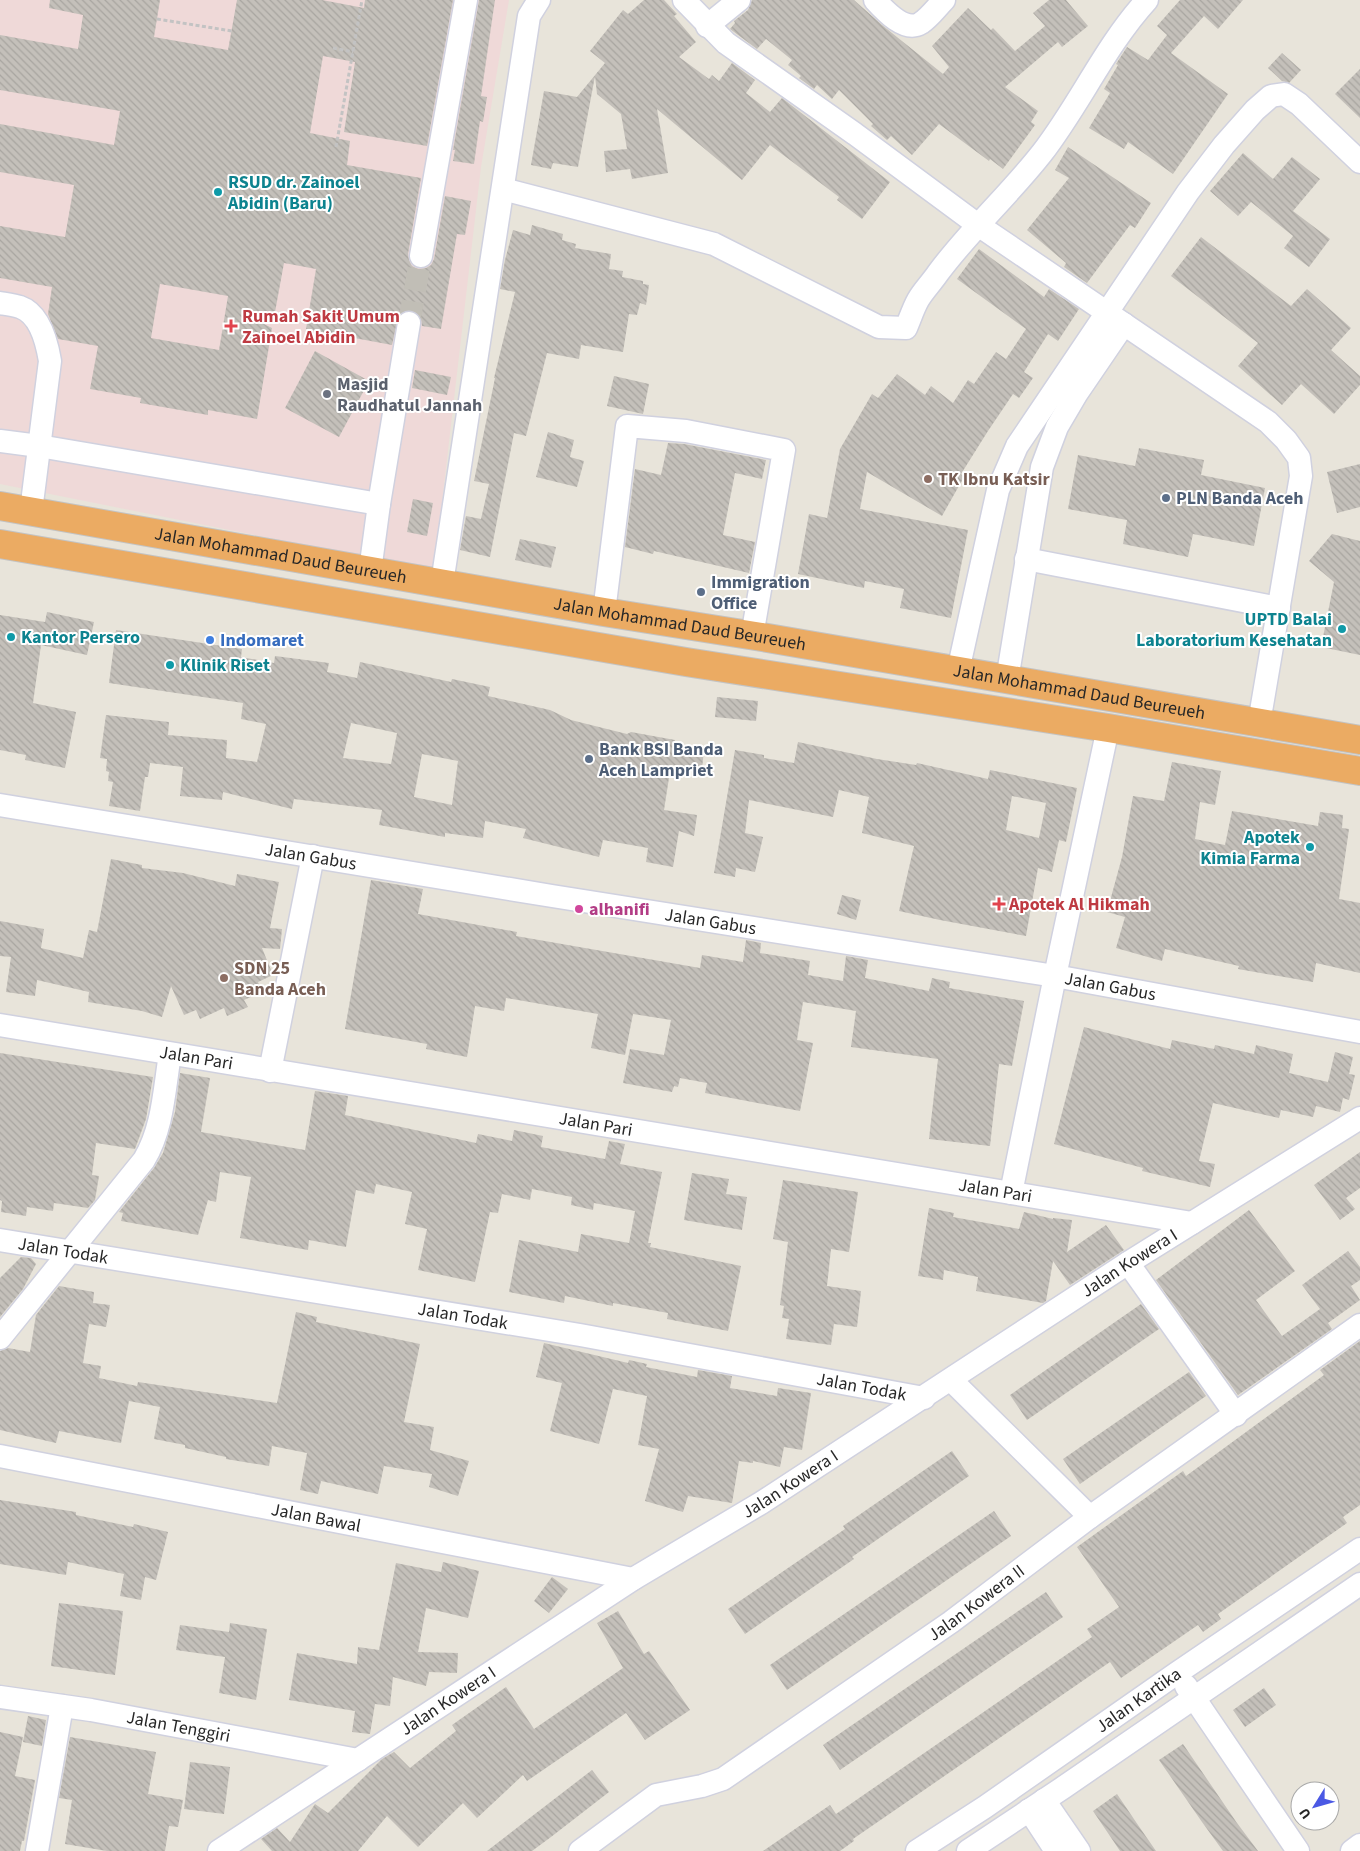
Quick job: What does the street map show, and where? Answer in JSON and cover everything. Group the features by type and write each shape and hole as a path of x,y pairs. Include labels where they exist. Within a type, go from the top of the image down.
{"highway":[{"name":"Jalan Mohammad Daud Beureueh","path":"0,506 604,612 1360,740"},
{"path":"64,555 68,518"},
{"name":"Jalan Mohammad Daud Beureueh","path":"0,544 686,662 1108,728 1360,771"}],"street":[{"path":"421,256 466,0"},
{"path":"442,583 529,16 539,0"},
{"path":"684,0 726,43 855,134 978,225 1268,422 1286,440 1299,458 1302,476 1259,723"},
{"path":"708,26 738,0"},
{"path":"875,0 895,19 906,25 914,26 921,23 944,0"},
{"path":"503,189 714,244 879,327 906,328 918,300 950,257 1013,188 1042,152 1063,123 1094,72 1147,0"},
{"path":"1007,680 1042,467 1057,427 1077,393 1115,318 1188,192 1224,145 1270,96 1284,94 1291,97 1360,162"},
{"path":"0,303 21,307 32,316 39,326 47,345 50,361 31,511"},
{"path":"958,671 998,490 1017,446 1115,318"},
{"path":"370,571 379,504 410,323"},
{"path":"604,612 627,426 686,431 784,450 752,636"},
{"path":"0,442 39,446 379,504"},
{"path":"1026,559 1279,608"},
{"path":"1012,1193 1054,976 1108,728"},
{"name":"Jalan Gabus","path":"0,805 1054,976 1360,1032"},
{"path":"270,1071 313,856"},
{"name":"Jalan Pari","path":"0,1025 1192,1223"},
{"path":"0,1338 127,1182 148,1153 159,1127 170,1054"},
{"name":"Jalan Kowera I","path":"219,1851 633,1579 761,1504 1128,1263 1360,1118"},
{"name":"Jalan Todak","path":"0,1240 580,1335 924,1398"},
{"path":"1128,1263 1236,1415"},
{"name":"Jalan Kowera II","path":"580,1851 656,1795 702,1786 723,1779 951,1622 1090,1517 1360,1325"},
{"path":"951,1380 1090,1517"},
{"name":"Jalan Bawal","path":"0,1456 633,1579"},
{"name":"Jalan Kartika","path":"917,1851 985,1807 1177,1672 1360,1549"},
{"name":"Jalan Kartika","path":"968,1851 1360,1584"},
{"path":"1177,1672 1298,1851"},
{"name":"Jalan Tenggiri","path":"0,1697 62,1706 358,1760"},
{"path":"37,1851 62,1706"},
{"path":"1037,1805 1056,1851"},
{"path":"1037,1805 1079,1851"},
{"path":"1352,1851 1360,1845"}],"path":[{"path":"336,147 362,0"},
{"path":"157,19 232,31"},
{"path":"333,48 353,52"}],"shaded area":[{"name":"Rumah Sakit Umum Zainoel Abidin","path":"0,0 509,0 481,167 434,571 0,484"}],"building":[{"path":"50,0 160,0 154,37 228,50 237,0 322,0 364,8 365,0 453,0 427,146 344,132 355,62 323,56 310,133 350,141 347,165 421,178 408,254 412,266 418,269 431,265 434,259 445,196 471,201 465,235 457,234 441,329 422,326 418,313 411,310 404,311 399,315 392,345 306,329 316,269 284,263 273,323 258,321 272,328 257,419 208,410 208,415 140,403 141,398 90,389 98,346 58,339 48,314 52,287 0,278 0,226 65,237 74,185 0,172 0,124 114,145 120,111 0,90 0,35 78,49 83,15 49,8","holes":["160,284 228,296 219,350 151,338"]},
{"path":"479,0 495,0 481,96 487,97 483,122 480,121 474,164 453,161 455,150 453,150"},
{"path":"644,0 664,0 677,14 674,16 696,42 679,57 709,79 712,75 719,81 732,63 755,80 746,93 770,112 782,98 890,182 862,219 837,200 839,197 770,145 742,180 657,109 668,173 632,179 630,169 606,172 604,151 627,149 621,114 597,94 595,76 578,167 553,163 551,169 531,165 544,91 577,97 605,63 590,51 623,10 628,14"},
{"path":"752,0 854,0 943,74 949,67 932,46 968,8 991,30 993,28 1015,51 1045,26 1033,13 1049,0 1066,0 1088,26 1062,47 1058,42 1005,87 1038,111 1031,122 1035,125 1003,169 990,159 989,161 939,124 912,155 891,136 887,140 871,126 873,124 839,90 832,99 817,85 814,89 799,78 801,76 788,65 792,60 766,39 757,49 730,29 735,23 734,21 748,10"},
{"path":"1180,0 1243,0 1218,29 1204,16 1171,53 1228,94 1173,174 1128,142 1124,149 1089,128 1110,93 1104,89 1127,47 1148,60 1167,35 1157,26"},
{"path":"1282,53 1301,70 1289,83 1282,81 1268,68"},
{"path":"1360,69 1360,118 1335,94"},
{"path":"1068,147 1151,203 1135,228 1130,225 1087,283 1064,267 1066,263 1027,230 1069,178 1055,170"},
{"path":"1243,153 1273,179 1292,157 1320,179 1293,211 1330,239 1309,267 1284,248 1293,236 1251,202 1238,216 1210,191"},
{"path":"532,225 563,234 562,240 576,244 575,248 611,254 609,269 623,271 622,277 643,281 643,284 649,285 646,305 640,303 637,315 629,314 623,352 581,345 579,359 547,353 526,436 514,433 490,557 460,550 466,516 481,519 489,484 474,481 494,378 515,292 500,289 505,260 513,230 530,235"},
{"path":"1201,237 1291,306 1307,289 1351,328 1331,350 1360,376 1360,385 1334,414 1301,384 1282,405 1238,366 1258,343 1171,276"},
{"path":"979,249 1044,297 1049,289 1079,309 1058,341 1048,334 1024,372 1033,378 1019,398 1013,394 988,431 961,474 964,477 942,516 867,472 860,509 968,530 951,618 900,608 904,589 865,581 864,588 798,574 809,514 827,518 840,449 872,394 878,398 897,374 925,395 931,386 953,403 968,380 974,384 996,352 1006,359 1026,329 957,279"},
{"name":"Masjid Raudhatul Jannah","path":"315,351 369,381 339,437 285,408"},
{"path":"415,370 451,377 447,395 412,388"},
{"path":"614,376 649,384 643,414 607,406"},
{"path":"548,432 574,440 570,457 584,461 577,487 536,477"},
{"path":"668,443 684,444 766,460 762,479 735,473 723,535 755,542 749,573 654,551 653,554 625,547 635,469 661,475"},
{"name":"PLN Banda Aceh","path":"1139,448 1204,460 1201,475 1265,488 1254,546 1193,534 1188,557 1123,544 1127,520 1068,509 1078,455 1135,466"},
{"path":"1360,464 1360,507 1337,513 1327,472"},
{"path":"413,499 433,503 427,536 407,532"},
{"path":"1332,534 1360,541 1360,655 1321,647 1334,582 1309,561"},
{"path":"520,539 556,547 551,568 515,560"},
{"path":"47,612 94,622 87,655 41,645 33,703 76,712 65,768 25,760 26,755 0,750 0,615 45,622"},
{"path":"116,630 242,649 241,657 274,663 275,656 329,663 327,672 357,678 360,662 451,682 452,679 490,687 488,696 550,710 571,720 627,734 631,732 675,740 674,746 704,750 702,769 671,765 664,810 697,815 694,836 679,831 673,867 646,862 648,848 603,840 599,857 523,838 526,829 485,821 483,838 445,833 445,837 379,825 382,810 294,799 292,809 223,792 222,800 180,796 183,767 150,763 148,777 145,777 140,811 109,806 113,782 108,781 109,772 106,771 107,759 100,758 106,715 169,722 168,735 227,740 226,758 257,762 266,724 241,719 243,703 109,683","holes":["351,723 397,733 391,764 343,758","422,754 458,761 452,805 414,797"]},
{"path":"717,697 758,701 756,721 715,717"},
{"path":"798,742 877,759 916,765 917,763 988,779 990,770 1077,788 1066,842 1059,840 1052,872 1038,868 1026,936 899,911 914,846 862,833 869,797 839,790 833,817 749,800 745,833 763,837 755,872 736,868 735,877 714,873 735,750 764,755 764,758 794,763","holes":["1012,796 1046,803 1039,838 1006,830"]},
{"path":"1172,762 1221,771 1215,805 1200,802 1195,839 1225,845 1232,811 1318,826 1320,812 1343,815 1342,828 1349,829 1339,899 1360,903 1360,973 1316,963 1313,982 1238,969 1239,966 1165,949 1162,961 1116,948 1125,917 1107,912 1122,857 1133,796 1164,801"},
{"path":"111,859 142,865 142,868 183,873 235,886 237,874 279,882 270,928 282,929 280,949 262,948 273,975 258,982 262,992 244,1000 248,1007 227,1016 224,1008 200,1019 196,1010 184,1015 171,986 162,1017 142,1011 88,1002 89,992 37,980 35,996 6,992 11,957 0,956 0,921 44,929 41,948 83,958 89,930 97,932"},
{"path":"371,880 423,889 418,914 517,932 516,936 700,968 702,955 743,962 746,940 761,943 760,953 810,961 808,975 843,981 846,956 868,960 865,978 929,991 932,978 950,982 949,988 1024,1001 1012,1066 999,1064 990,1146 929,1139 938,1059 851,1047 856,1011 803,1002 797,1040 813,1043 800,1111 705,1093 707,1083 680,1078 678,1087 674,1086 672,1092 623,1083 630,1049 664,1055 671,1020 633,1014 625,1055 591,1048 598,1014 506,998 504,1011 475,1006 467,1057 426,1049 427,1044 345,1029"},
{"path":"842,895 861,900 856,920 837,914"},
{"path":"1084,1027 1170,1049 1172,1040 1214,1049 1215,1045 1254,1054 1256,1045 1293,1054 1289,1073 1328,1082 1335,1052 1353,1057 1349,1074 1355,1075 1349,1100 1343,1098 1340,1112 1316,1106 1313,1117 1281,1110 1279,1118 1213,1103 1199,1161 1215,1164 1210,1187 1142,1171 1143,1168 1054,1144"},
{"path":"0,1053 153,1077 146,1119 135,1149 96,1143 92,1175 99,1176 95,1200 88,1208 54,1203 53,1211 27,1207 26,1216 1,1212"},
{"path":"180,1073 210,1078 201,1132 305,1150 315,1091 348,1096 345,1115 476,1143 478,1134 512,1141 514,1130 543,1136 541,1147 605,1159 609,1141 625,1144 620,1164 662,1172 648,1243 651,1243 650,1247 741,1266 728,1331 667,1319 668,1313 613,1303 613,1306 565,1296 564,1303 509,1292 519,1240 578,1252 581,1234 629,1243 635,1211 594,1203 593,1210 571,1205 572,1197 532,1189 530,1200 502,1194 498,1213 490,1212 475,1282 418,1270 427,1229 405,1224 412,1192 376,1184 374,1194 356,1190 346,1247 309,1240 308,1250 240,1238 251,1177 220,1172 216,1202 208,1200 198,1235 121,1221 123,1213 119,1212 154,1168 163,1153 175,1112"},
{"path":"1360,1152 1360,1188 1346,1198 1355,1209 1340,1220 1314,1185"},
{"path":"692,1173 729,1179 726,1194 747,1197 742,1230 684,1220"},
{"path":"783,1180 858,1192 849,1252 831,1249 827,1286 861,1291 857,1327 834,1324 831,1345 786,1339 789,1319 782,1318 784,1306 780,1305 788,1242 773,1239"},
{"path":"929,1208 954,1213 953,1217 1019,1229 1024,1212 1053,1219 1072,1220 1067,1252 1106,1225 1124,1250 1070,1285 1053,1261 1046,1301 1043,1303 976,1291 978,1277 944,1270 943,1280 918,1276"},
{"path":"1249,1210 1295,1271 1256,1300 1282,1336 1320,1309 1302,1285 1348,1251 1360,1267 1360,1280 1351,1286 1360,1300 1328,1323 1332,1329 1238,1395 1156,1280"},
{"path":"21,1257 31,1258 36,1264 23,1289 0,1317 0,1278"},
{"path":"59,1286 94,1292 93,1303 110,1305 106,1327 89,1324 83,1363 101,1366 99,1378 137,1386 138,1382 277,1403 296,1312 317,1317 316,1322 420,1344 404,1422 434,1427 430,1450 469,1461 458,1496 429,1487 432,1474 384,1466 378,1494 321,1481 318,1494 300,1490 307,1453 272,1446 269,1466 226,1459 226,1457 185,1448 185,1445 154,1439 160,1407 129,1401 121,1443 59,1431 56,1443 0,1430 0,1351 8,1348 30,1352 36,1315"},
{"path":"1141,1304 1159,1329 1027,1420 1010,1395"},
{"path":"1360,1341 1360,1505 1343,1517 1347,1523 1218,1614 1221,1619 1203,1632 1198,1625 1121,1678 1110,1662 853,1839 854,1841 840,1851 763,1851 830,1805 836,1814 1092,1637 1087,1629 1119,1607 1077,1547 1183,1471 1186,1476 1324,1375 1320,1370"},
{"path":"544,1343 628,1363 629,1360 647,1364 646,1367 697,1377 698,1370 732,1376 730,1388 777,1396 778,1388 811,1393 802,1450 784,1447 780,1467 753,1461 753,1463 739,1461 732,1503 688,1496 683,1512 645,1501 659,1449 638,1445 647,1396 613,1389 599,1444 550,1431 562,1383 536,1377"},
{"path":"1189,1372 1206,1396 1080,1484 1063,1459"},
{"path":"952,1451 969,1476 852,1557 854,1559 745,1634 728,1609 845,1529 843,1526"},
{"path":"0,1500 76,1512 76,1515 133,1527 134,1524 168,1532 156,1580 145,1577 141,1600 120,1596 124,1574 68,1562 66,1575 0,1564"},
{"path":"994,1511 1011,1536 787,1690 770,1665"},
{"path":"443,1562 479,1571 468,1618 426,1608 418,1652 458,1653 457,1673 429,1672 426,1686 393,1677 390,1706 375,1704 370,1734 352,1732 355,1711 289,1700 297,1653 357,1664 358,1647 379,1650 396,1563 441,1572"},
{"path":"552,1577 568,1589 549,1613 534,1601"},
{"path":"1046,1592 1063,1617 840,1770 823,1745"},
{"path":"59,1603 123,1611 115,1675 51,1666"},
{"path":"618,1611 644,1654 649,1651 690,1710 645,1740 626,1713 527,1781 523,1775 477,1818 463,1803 418,1847 387,1816 358,1851 272,1851 261,1839 277,1828 290,1842 315,1804 328,1813 382,1759 394,1752 410,1768 456,1731 452,1725 506,1687 534,1729 623,1668 597,1623"},
{"path":"230,1623 267,1629 256,1700 219,1693 225,1657 176,1650 180,1625 229,1632"},
{"path":"1264,1688 1276,1705 1245,1727 1233,1710"},
{"path":"28,1716 46,1720 42,1746 23,1742"},
{"path":"0,1732 23,1737 15,1776 35,1780 24,1841 22,1841 20,1851 0,1851"},
{"path":"70,1737 156,1752 148,1794 183,1800 178,1827 169,1826 165,1851 107,1851 65,1844 72,1800 59,1798"},
{"path":"1183,1744 1258,1851 1223,1851 1202,1822 1159,1760"},
{"path":"190,1762 230,1767 224,1814 184,1809"},
{"path":"592,1770 609,1792 551,1837 532,1851 487,1851"},
{"path":"1117,1794 1156,1851 1120,1851 1093,1811"}],"tunnel":[{"path":"409,323 421,256"}],"place":[{"name":"RSUD dr. Zainoel Abidin (Baru)","path":"218,192"},
{"name":"Rumah Sakit Umum Zainoel Abidin","path":"231,326"},
{"name":"Masjid Raudhatul Jannah","path":"327,394"},
{"name":"TK Ibnu Katsir","path":"928,479"},
{"name":"PLN Banda Aceh","path":"1166,498"},
{"name":"Immigration Office","path":"701,592"},
{"name":"UPTD Balai Laboratorium Kesehatan","path":"1342,629"},
{"name":"Kantor Persero","path":"11,637"},
{"name":"Indomaret","path":"210,640"},
{"name":"Klinik Riset","path":"170,665"},
{"name":"Bank BSI Banda Aceh Lampriet","path":"589,759"},
{"name":"Apotek Kimia Farma","path":"1310,847"},
{"name":"Apotek Al Hikmah","path":"999,904"},
{"name":"alhanifi","path":"579,909"},
{"name":"SDN 25 Banda Aceh","path":"224,978"}]}
